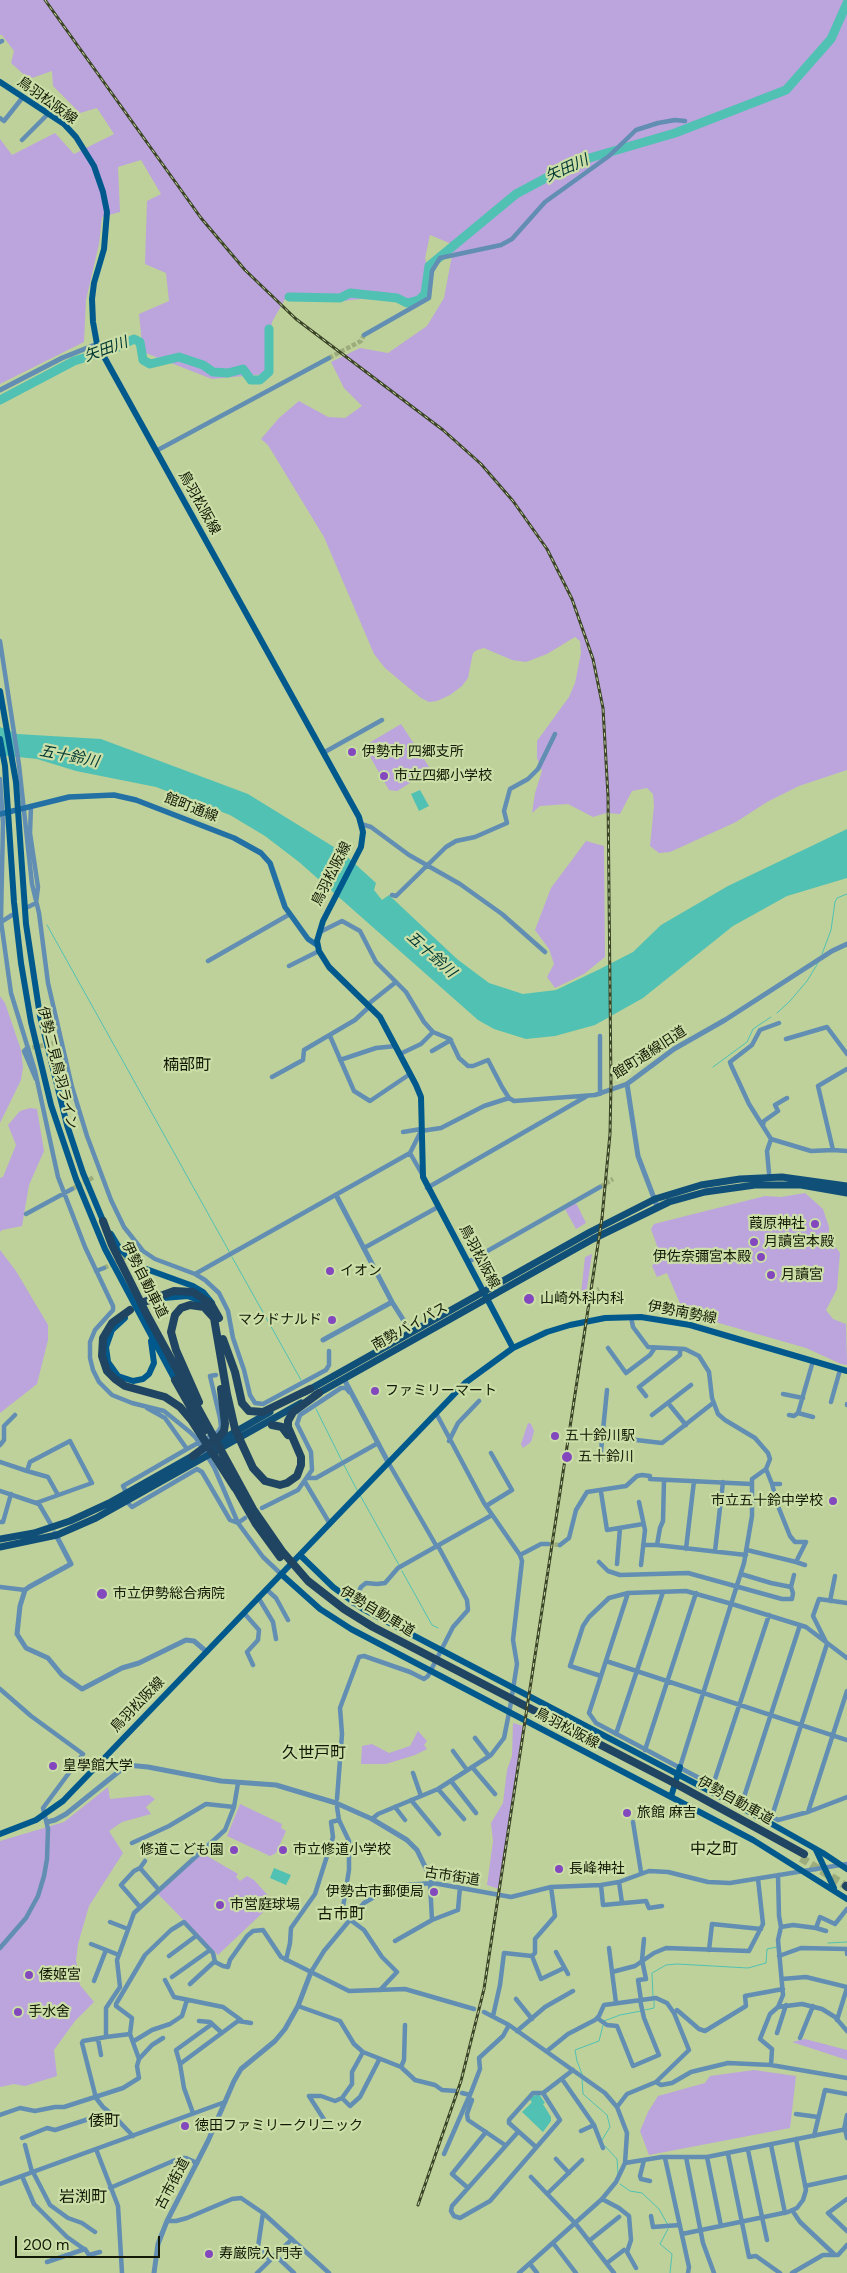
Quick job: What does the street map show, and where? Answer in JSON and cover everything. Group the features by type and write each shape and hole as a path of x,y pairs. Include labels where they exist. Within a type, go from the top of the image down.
{"highway":[{"name":"南勢バイパス","path":"0,1547 57,1535 129,1504 207,1456 485,1296 590,1232 654,1199 701,1185 740,1179 782,1178 847,1186"},
{"name":"南勢バイパス","path":"0,1539 34,1534 93,1511 125,1489 192,1456 411,1332 485,1296 657,1206 694,1194 756,1185 801,1186 847,1193"},
{"name":"伊勢自動車道","path":"103,1222 128,1277 207,1433"},
{"path":"145,1304 167,1293 187,1291 203,1297 213,1312 235,1372 242,1403 249,1411 263,1412 310,1389"},
{"path":"207,1433 176,1350 171,1328 175,1315 187,1306 200,1306 213,1312"},
{"path":"132,1308 112,1323 103,1338 102,1356 108,1371 114,1379 125,1386 171,1399 207,1433"},
{"path":"221,1337 227,1394 235,1423 256,1472 268,1483 284,1485 294,1479 299,1473 301,1457 288,1427 288,1421 293,1412 319,1393"},
{"path":"192,1456 220,1436 224,1428 218,1365 221,1337"},
{"name":"伊勢自動車道","path":"175,1380 280,1553"},
{"path":"207,1456 272,1425 279,1426 284,1430 294,1448 297,1464 292,1476 279,1482 269,1479 257,1469 246,1452"},
{"name":"伊勢自動車道","path":"225,1464 235,1488 256,1524 280,1553 317,1591 372,1628 720,1807 803,1856"}],"main road":[{"name":"鳥羽松阪線","path":"0,82 64,124 76,137 90,159 103,192 107,212 104,249 94,283 92,299 92,322 97,344 104,360 324,752 361,824 363,839 356,858 319,932 318,948 329,967 382,1022 410,1074 421,1097 422,1174 427,1188 513,1348 472,1377 436,1413 301,1556 280,1574 46,1818 0,1834"},
{"name":"伊勢二見鳥羽ライン","path":"0,691 22,813 27,932 45,1044 73,1142 103,1222 120,1249 138,1266 193,1286 206,1296 213,1312"},
{"name":"伊勢二見鳥羽ライン","path":"0,739 9,815 14,902 21,963 31,1022 44,1078 61,1137 105,1249 132,1308 175,1380"},
{"name":"館町通線","path":"0,814 31,809 69,797 114,795 136,800 225,835 266,858 273,869 285,907 308,939 318,948"},
{"path":"132,1308 151,1342 155,1358 154,1367 149,1374 143,1379 132,1381 122,1378 115,1373 108,1362 106,1352 107,1342 112,1330 132,1308"},
{"name":"伊勢南勢線","path":"513,1348 547,1332 570,1325 605,1318 654,1318 690,1325 844,1370"},
{"name":"鳥羽松阪線","path":"301,1556 318,1574 353,1604 440,1652 811,1845 845,1866"},
{"name":"鳥羽松阪線","path":"280,1574 334,1619 430,1672 753,1840 847,1899"},
{"path":"671,1796 680,1767"},
{"path":"811,1845 820,1855 832,1885 838,1893"}],"street":[{"path":"0,118 4,121 23,97"},
{"path":"22,140 48,114"},
{"path":"364,335 429,298 432,271 440,258 502,244 512,239 545,202 609,156 636,130 675,120 685,121"},
{"path":"0,390 62,358 97,344"},
{"path":"156,451 329,358"},
{"path":"0,641 19,765 22,813 32,884 48,983 60,1041 80,1115 100,1174 120,1218 141,1249 155,1259 195,1274 213,1287 226,1304 233,1338 251,1398 258,1404 263,1404 326,1370 329,1365 329,1350"},
{"path":"324,752 382,720"},
{"path":"392,895 396,896 428,867 436,855 456,841 475,837 507,823 504,811 510,789 528,779 538,768 556,734"},
{"path":"0,779 3,810 1,922"},
{"path":"31,809 30,833 38,887 36,903"},
{"path":"361,824 371,827 428,867 460,884 502,914 545,952"},
{"path":"28,907 36,903"},
{"path":"0,914 11,993 38,1082 51,1148 65,1193 96,1272 113,1306 113,1310 95,1330 90,1342 90,1358 93,1370 99,1382 112,1395 158,1409 171,1415 196,1438 221,1482 238,1523 263,1557 280,1574"},
{"path":"208,961 290,914"},
{"path":"1,922 12,915"},
{"path":"319,932 342,921 360,931 376,962 406,992 424,1022 433,1032 451,1040 459,1058 468,1066 488,1060 509,1098 484,1106 441,1128 403,1132"},
{"name":"館町通線旧道","path":"509,1098 517,1102 524,1102 587,1096 600,1094 627,1084 674,1049 725,1020 832,951 847,944"},
{"path":"289,966 318,948"},
{"path":"272,1077 303,1060 304,1050 355,1020 396,982"},
{"path":"779,1023 762,1029 749,1048 730,1062 749,1104 772,1139 811,1151 847,1151"},
{"path":"786,1039 827,1027 847,1054"},
{"path":"400,1054 421,1044 433,1032"},
{"path":"330,1036 354,1091 370,1101 402,1082 410,1074"},
{"path":"600,1036 600,1094"},
{"path":"432,1051 451,1040"},
{"path":"53,1042 60,1041"},
{"path":"340,1060 376,1048 396,1046"},
{"path":"26,1049 24,1050 31,1072 38,1082"},
{"path":"833,1150 818,1086 847,1069"},
{"path":"627,1084 637,1150 657,1206"},
{"path":"427,1188 587,1096"},
{"path":"763,1125 764,1121 778,1111 775,1105 787,1098"},
{"path":"195,1274 410,1153 421,1130"},
{"path":"769,1173 767,1151 772,1139"},
{"path":"410,1153 422,1174"},
{"path":"94,1177 100,1174"},
{"path":"468,1262 600,1187"},
{"path":"26,1214 72,1189"},
{"path":"336,1195 392,1302 411,1332"},
{"path":"364,1248 438,1207"},
{"path":"134,1253 141,1249"},
{"path":"96,1272 104,1268"},
{"path":"323,1340 392,1302"},
{"path":"631,1317 635,1331 648,1347 680,1349 695,1353 707,1366 713,1403 724,1420 747,1432 765,1449 770,1460 766,1469 752,1478 753,1509 738,1588 680,1767"},
{"path":"608,1348 626,1373 650,1355 654,1348"},
{"path":"646,1396 639,1387 680,1355 680,1349"},
{"path":"789,1415 794,1416 798,1413 813,1361"},
{"path":"830,1402 844,1370"},
{"path":"238,1372 244,1371"},
{"path":"125,1489 187,1449 218,1432 220,1418 210,1376 216,1375"},
{"path":"337,1799 342,1734 340,1708 359,1657 364,1656 410,1672 421,1679 426,1678 454,1627 465,1616 469,1606 388,1462 344,1378"},
{"path":"652,1415 691,1385"},
{"path":"262,1508 296,1492 306,1480 313,1467 312,1457 297,1424 299,1417 341,1388 346,1388 353,1395"},
{"path":"600,1461 607,1390"},
{"path":"783,1394 803,1398"},
{"path":"449,1441 458,1423 479,1401"},
{"path":"668,1403 686,1425"},
{"path":"602,1436 660,1443 713,1403"},
{"path":"144,1406 165,1418 187,1449"},
{"path":"372,1819 378,1814 438,1789 489,1756 497,1748 504,1738 517,1664 513,1640 522,1572 520,1555 486,1506 449,1441 436,1413"},
{"path":"798,1413 813,1417"},
{"path":"0,1445 4,1440 4,1426 15,1415"},
{"path":"28,1471 30,1462 70,1441 92,1483 36,1503"},
{"path":"306,1480 316,1478 378,1443"},
{"path":"486,1506 512,1490 493,1455 500,1451"},
{"path":"0,1462 48,1477 58,1495"},
{"path":"129,1504 196,1469 202,1472 230,1520 238,1523"},
{"path":"766,1469 790,1536 795,1542 806,1542 796,1562"},
{"path":"560,1545 569,1538 576,1510 585,1493 626,1486 640,1475 650,1476 650,1479 751,1484"},
{"path":"306,1480 330,1524"},
{"path":"657,1545 663,1521 664,1480"},
{"path":"686,1549 694,1481"},
{"path":"715,1551 723,1482"},
{"path":"772,1484 780,1484"},
{"path":"0,1491 36,1503 44,1511 71,1564 29,1586 25,1590 20,1606 17,1634 26,1648 48,1658 62,1675 82,1689 122,1668 139,1663 186,1640 194,1641 207,1652"},
{"path":"601,1492 607,1530 643,1524"},
{"path":"0,1522 3,1522 11,1494"},
{"path":"639,1502 643,1524 641,1565"},
{"path":"353,1604 361,1587 366,1582 385,1583 398,1568 492,1515"},
{"path":"238,1523 245,1518"},
{"path":"617,1564 620,1528"},
{"path":"520,1555 541,1544 548,1544"},
{"path":"643,1545 746,1552 805,1565"},
{"path":"599,1562 608,1571 620,1575 688,1573 782,1599 792,1599 791,1587 794,1575"},
{"path":"741,1574 791,1587"},
{"path":"830,1601 835,1576"},
{"path":"0,1587 25,1590"},
{"path":"266,1589 276,1598 288,1620"},
{"path":"601,1676 570,1666 583,1626 589,1617 609,1598 628,1593 686,1591 696,1593 800,1625 847,1658"},
{"path":"616,1734 663,1592"},
{"path":"628,1593 589,1713 596,1723 778,1820 808,1812 847,1797"},
{"path":"646,1750 696,1593"},
{"path":"258,1597 273,1622 276,1639"},
{"path":"772,1816 827,1644 813,1616 819,1599 847,1603"},
{"path":"244,1613 259,1630 258,1640 246,1652 253,1665"},
{"path":"714,1785 769,1615"},
{"path":"743,1800 800,1625"},
{"path":"606,1661 847,1740"},
{"path":"0,1689 31,1716 83,1754 82,1758 43,1808 46,1818 48,1859 38,1896 26,1918 0,1948"},
{"path":"808,1812 847,1691"},
{"path":"475,1738 489,1756"},
{"path":"453,1751 467,1770"},
{"path":"46,1818 55,1820 66,1814 127,1765 238,1783 289,1788 320,1797 372,1819 412,1844 422,1860 431,1883 432,1920"},
{"path":"472,1767 495,1794"},
{"path":"413,1773 421,1796"},
{"path":"451,1781 476,1814"},
{"path":"106,2037 106,2008 118,1992 121,1983 116,1966 134,1913 222,1833 234,1807 238,1783"},
{"path":"438,1789 464,1819"},
{"path":"411,1800 439,1834"},
{"path":"132,1843 169,1826 202,1805 212,1804 234,1807"},
{"path":"337,1807 339,1820 350,1841 349,1870 343,1906 350,1918 364,1930 382,1957 397,1972 380,1990"},
{"path":"396,1807 405,1820"},
{"path":"286,1960 291,1928 315,1894 333,1837 332,1822 339,1820"},
{"path":"633,1822 641,1872"},
{"path":"140,1907 121,1885 145,1861"},
{"name":"古市街道","path":"154,2273 158,2244 167,2220 197,2163 241,2069 275,2041 289,2023 298,2006 311,1972 324,1951 350,1918 367,1901 381,1893 406,1885 431,1883 511,1898 551,1887 601,1885 619,1882 641,1872 654,1870 708,1882 730,1883 845,1866"},
{"path":"140,1868 159,1890"},
{"path":"771,2065 772,2049 760,2039 770,2014 778,2006 783,1995 778,1940 781,1927 778,1875"},
{"path":"612,1972 635,1966 642,1960 666,1948 747,1952 762,1929 763,1917 758,1879"},
{"path":"619,1882 622,1903"},
{"path":"601,1885 603,1905 646,1901 649,1908 662,1906"},
{"path":"395,1941 432,1920 458,1910 460,1887"},
{"path":"532,1956 535,1953 535,1939 555,1916 551,1887"},
{"path":"816,1928 820,1917 835,1924 847,1909"},
{"path":"110,1922 128,1929"},
{"path":"139,2059 130,2034 132,2018 116,2006 116,2004 145,1955 157,1942 180,1923 184,1922 210,1950 215,1962 228,1967 239,1945 247,1936 263,1930 275,1950 286,1960 349,1991 399,1988 474,2009"},
{"path":"709,1950 712,1924 762,1929"},
{"path":"781,1927 816,1928 826,1931"},
{"path":"169,1956 196,1936"},
{"path":"547,2051 568,2034 601,2021 617,2026 633,2066 660,2054 642,2011 640,2000 638,1980 646,1978 642,1960 644,1939"},
{"path":"91,1944 119,1955"},
{"path":"609,1948 616,2003"},
{"path":"779,1956 802,1948 846,1949 847,1954"},
{"path":"94,1982 106,1950"},
{"path":"172,1976 210,1950"},
{"path":"556,1952 568,1974"},
{"path":"493,2016 500,1985 504,1953 532,1956"},
{"path":"532,1956 541,1979 564,1968"},
{"path":"190,1984 215,1962"},
{"path":"782,1979 806,1977 847,1988 846,1999 837,2020"},
{"path":"165,1980 174,1997 223,2007 241,2020 251,2023"},
{"path":"674,2013 677,2010 699,2029 706,2031 746,2006 745,1996 783,1990"},
{"path":"518,2031 545,2007 573,1991"},
{"path":"601,2021 604,2005 653,1998 667,2004 674,2013 689,2050 656,2082 626,2094 617,2107"},
{"path":"516,1999 532,2018"},
{"path":"134,2041 152,2030 170,2024 182,2016 186,2000"},
{"path":"298,2006 340,2021 354,2044 363,2052 379,2060 401,2067 416,2080 435,2085 442,2090 456,2091"},
{"path":"778,2006 813,2006 822,2008 847,2031"},
{"path":"777,2033 786,2006"},
{"path":"800,2038 813,2006"},
{"path":"484,2012 518,2031 605,2093 617,2107 627,2133 625,2164 616,2182 602,2199 519,2273"},
{"path":"180,2064 238,2020 241,2020"},
{"path":"199,2021 212,2024 222,2033"},
{"path":"193,2113 184,2088 176,2050 212,2024"},
{"path":"401,2067 404,2060 406,2025"},
{"path":"444,2154 480,2069 479,2058 503,2036 509,2025"},
{"path":"130,2034 83,2041 82,2043 96,2098 102,2107 114,2116 133,2136"},
{"path":"0,2115 20,2108 35,2111 64,2107 87,2098 96,2098 123,2088 139,2078 137,2066 139,2059 152,2045 163,2038"},
{"path":"98,2039 101,2055"},
{"path":"325,2121 309,2096 321,2096 335,2101 342,2098 352,2084 352,2072 363,2052"},
{"path":"342,2098 350,2106 360,2097 379,2060"},
{"path":"656,2082 661,2085 669,2084 691,2072 728,2063 771,2065 847,2078"},
{"path":"536,2147 509,2123 509,2120 533,2093 543,2093 573,2070"},
{"path":"562,2079 594,2125 603,2148"},
{"path":"814,2136 825,2090 847,2094"},
{"path":"462,2093 472,2100 467,2114 468,2120 505,2145"},
{"path":"518,2132 451,2208 452,2213 456,2217 462,2217 490,2201 560,2120 543,2093"},
{"path":"0,2184 225,2102"},
{"path":"796,2114 818,2117"},
{"path":"847,2115 845,2129 847,2138"},
{"path":"22,2138 46,2128 55,2130 98,2116 102,2118 114,2116"},
{"path":"581,2131 594,2125"},
{"path":"625,2164 644,2160 728,2154 845,2129"},
{"path":"468,2188 452,2174 486,2132"},
{"path":"682,2234 792,2210 804,2200 805,2186 796,2140"},
{"path":"771,2144 785,2213"},
{"path":"25,2145 32,2172 50,2206 68,2218 82,2223 94,2232"},
{"path":"96,2149 118,2206 122,2273"},
{"path":"748,2150 767,2240"},
{"path":"728,2154 748,2257 756,2256 780,2273"},
{"path":"686,2157 701,2230 714,2273"},
{"path":"707,2157 721,2226"},
{"path":"110,2188 180,2158 186,2158 197,2163"},
{"path":"666,2158 689,2266 688,2273"},
{"path":"556,2159 569,2173"},
{"path":"548,2193 582,2160"},
{"path":"644,2160 640,2176 641,2179 650,2181"},
{"path":"22,2176 34,2204 67,2237 85,2249 89,2255 100,2252"},
{"path":"532,2176 575,2223 614,2273"},
{"path":"805,2186 847,2177"},
{"path":"167,2220 176,2221 237,2198 244,2199 263,2213 329,2273"},
{"path":"847,2198 828,2213 847,2231"},
{"path":"602,2199 629,2216 631,2240 627,2252 636,2268"},
{"path":"792,2210 800,2222 834,2254"},
{"path":"263,2213 258,2247 270,2260"},
{"path":"651,2216 653,2227 680,2225"},
{"path":"589,2241 618,2218"},
{"path":"259,2272 292,2239"},
{"path":"553,2243 576,2273"},
{"path":"792,2273 823,2255 838,2255 847,2245"},
{"path":"47,2262 85,2249"},
{"path":"607,2263 624,2250"},
{"path":"275,2255 294,2273"},
{"path":"530,2264 537,2273"}],"shaded area":[{"path":"0,0 847,0 847,770 799,786 767,802 736,822 670,852 659,853 650,846 654,806 653,794 647,788 632,791 620,814 606,813 593,817 568,804 540,806 532,813 535,793 542,771 537,758 537,741 569,697 575,683 581,653 580,641 575,637 547,654 526,662 512,660 484,648 477,650 473,653 468,678 462,686 450,695 437,701 429,702 421,698 385,668 374,654 324,537 268,445 261,439 279,418 299,401 328,417 345,418 362,406 344,388 331,362 360,348 388,353 427,326 444,298 454,245 430,235 425,258 427,266 423,302 410,305 388,300 361,299 334,302 285,299 272,322 266,374 212,379 143,352 139,314 169,301 166,273 145,264 147,201 161,194 141,160 118,167 120,212 102,217 99,244 86,300 84,342 0,384 0,139 12,155 55,133 74,154 114,134 97,108 80,113 53,86 52,71 29,79 11,63 14,51 2,35 0,35"},
{"path":"401,724 431,770 397,791 389,790 364,746"},
{"path":"586,841 604,846 605,957 584,974 555,988 547,977 554,964 549,949 535,930 551,888"},
{"path":"0,996 5,1003 21,1050 23,1067 21,1080 0,1123"},
{"path":"30,1108 37,1109 44,1151 29,1185 22,1226 0,1232 0,1178 3,1177 16,1145 8,1125 20,1111"},
{"path":"805,1193 823,1209 829,1227 829,1238 840,1253 837,1289 826,1310 833,1319 846,1324 847,1365 806,1348 684,1313 667,1273 657,1277 652,1266 660,1254 651,1229 654,1224 765,1196 781,1197"},
{"path":"576,1203 586,1223 576,1229 565,1209"},
{"path":"0,1250 16,1271 48,1325 48,1340 37,1384 0,1413"},
{"path":"592,1254 586,1294 581,1294 585,1257"},
{"path":"528,1423 531,1424 534,1431 531,1442 523,1448 521,1444"},
{"path":"513,1723 523,1726 499,1889 487,1885 493,1841 491,1823 503,1803 507,1770 512,1756"},
{"path":"418,1731 427,1741 424,1745 427,1749 415,1755 386,1764 361,1764 362,1746 372,1744 389,1753 410,1746"},
{"name":"倭姬宮","path":"108,1787 110,1799 149,1795 155,1799 146,1807 151,1814 122,1822 109,1831 123,1853 89,1906 78,1944 76,1960 80,1985 94,2002 75,2021 54,2050 57,2076 25,2086 14,2084 0,2087 0,1841 64,1822"},
{"path":"240,1804 282,1824 281,1828 286,1831 276,1853 270,1856 227,1836"},
{"name":"市営庭球場","path":"202,1853 238,1874 236,1877 240,1881 247,1876 254,1880 274,1902 218,1955 158,1894"},
{"path":"805,2039 847,2050 847,2060 792,2042"},
{"path":"754,2070 796,2076 790,2128 649,2155 640,2131 648,2112 658,2096 705,2083 710,2076"}],"water":[{"name":"五十鈴川","path":"0,727 17,734 101,739 248,794 342,852 376,883 374,890 382,900 389,895 457,959 489,983 523,994 556,990 600,969 633,952 661,925 728,886 847,829 847,878 787,896 733,926 643,998 595,1025 555,1036 526,1039 494,1029 478,1020 299,862 265,836 230,815 156,787 76,771 37,759 0,755"},
{"path":"420,790 429,806 419,811 411,794"},
{"path":"274,1868 291,1875 286,1885 270,1878"},
{"path":"539,2094 551,2117 551,2121 543,2132 522,2112 532,2102 530,2100 533,2096"}],"waterway":[{"name":"矢田川","path":"289,297 340,298 350,293 397,298 407,303 419,300 425,294 429,266 516,194 576,162 675,133 786,90 831,39 847,3"},
{"name":"矢田川","path":"0,400 74,361 116,348 134,339 140,342 143,360 150,364 179,357 203,365 213,372 228,373 243,369 251,380 260,380 269,372 269,329"},
{"path":"822,954 831,930 835,902 837,898 847,894"},
{"path":"47,925 230,1253"},
{"path":"777,1013 807,981 818,963"},
{"path":"713,1067 747,1042 753,1029 771,1017"},
{"path":"232,1257 301,1380"},
{"path":"316,1409 342,1461"},
{"path":"344,1465 358,1492"},
{"path":"360,1495 399,1565"},
{"path":"402,1571 432,1625 438,1628"},
{"path":"828,1943 847,1942"},
{"path":"653,1997 652,1973 666,1965 748,1968 766,1963 767,1949 777,1947"},
{"path":"645,2010 654,2008 654,2001"},
{"path":"604,2021 620,2015 641,2011"},
{"path":"582,2074 575,2050 599,2041 603,2025"},
{"path":"582,2078 583,2094 607,2115 610,2127 602,2140"},
{"path":"605,2146 617,2159 618,2174"},
{"path":"620,2184 630,2191 642,2193 659,2209 668,2225"},
{"path":"668,2229 660,2244 672,2254 670,2273"}],"tunnel":[{"path":"329,358 361,341 364,335"},
{"path":"26,1049 53,1043"},
{"path":"72,1189 94,1177"},
{"path":"600,1187 613,1179"},
{"path":"104,1268 134,1253"},
{"path":"586,1296 599,1289"},
{"path":"548,1544 560,1545"},
{"path":"801,1858 846,1886"}],"railway":[{"path":"45,0 201,218 245,270 296,319 443,430 481,464 513,501 547,549 572,599 593,659 603,708 608,796 611,1085 610,1134 602,1218 484,1989 461,2081 418,2205"}],"place":[{"name":"伊勢市 四郷支所","path":"352,752"},
{"name":"市立四郷小学校","path":"384,776"},
{"name":"葭原神社","path":"815,1224"},
{"name":"月讀宮本殿","path":"754,1242"},
{"name":"伊佐奈彌宮本殿","path":"761,1257"},
{"name":"イオン","path":"330,1271"},
{"name":"月讀宮","path":"771,1275"},
{"name":"山崎外科内科","path":"529,1299"},
{"name":"マクドナルド","path":"332,1320"},
{"name":"ファミリーマート","path":"375,1391"},
{"name":"五十鈴川駅","path":"555,1436"},
{"name":"五十鈴川","path":"567,1457"},
{"name":"市立五十鈴中学校","path":"833,1501"},
{"name":"市立伊勢総合病院","path":"102,1594"},
{"name":"皇學館大学","path":"53,1766"},
{"name":"旅館 麻吉","path":"627,1813"},
{"name":"修道こども園","path":"234,1850"},
{"name":"市立修道小学校","path":"283,1850"},
{"name":"長峰神社","path":"559,1869"},
{"name":"伊勢古市郵便局","path":"434,1892"},
{"name":"市営庭球場","path":"220,1905"},
{"name":"倭姬宮","path":"29,1975"},
{"name":"手水舍","path":"18,2012"},
{"name":"徳田ファミリークリニック","path":"185,2126"},
{"name":"寿厳院入門寺","path":"209,2254"}],"district":[{"name":"楠部町","path":"187,1066"},
{"name":"久世戸町","path":"314,1754"},
{"name":"中之町","path":"714,1850"},
{"name":"古市町","path":"341,1915"},
{"name":"倭町","path":"104,2122"},
{"name":"岩渕町","path":"83,2198"}]}
